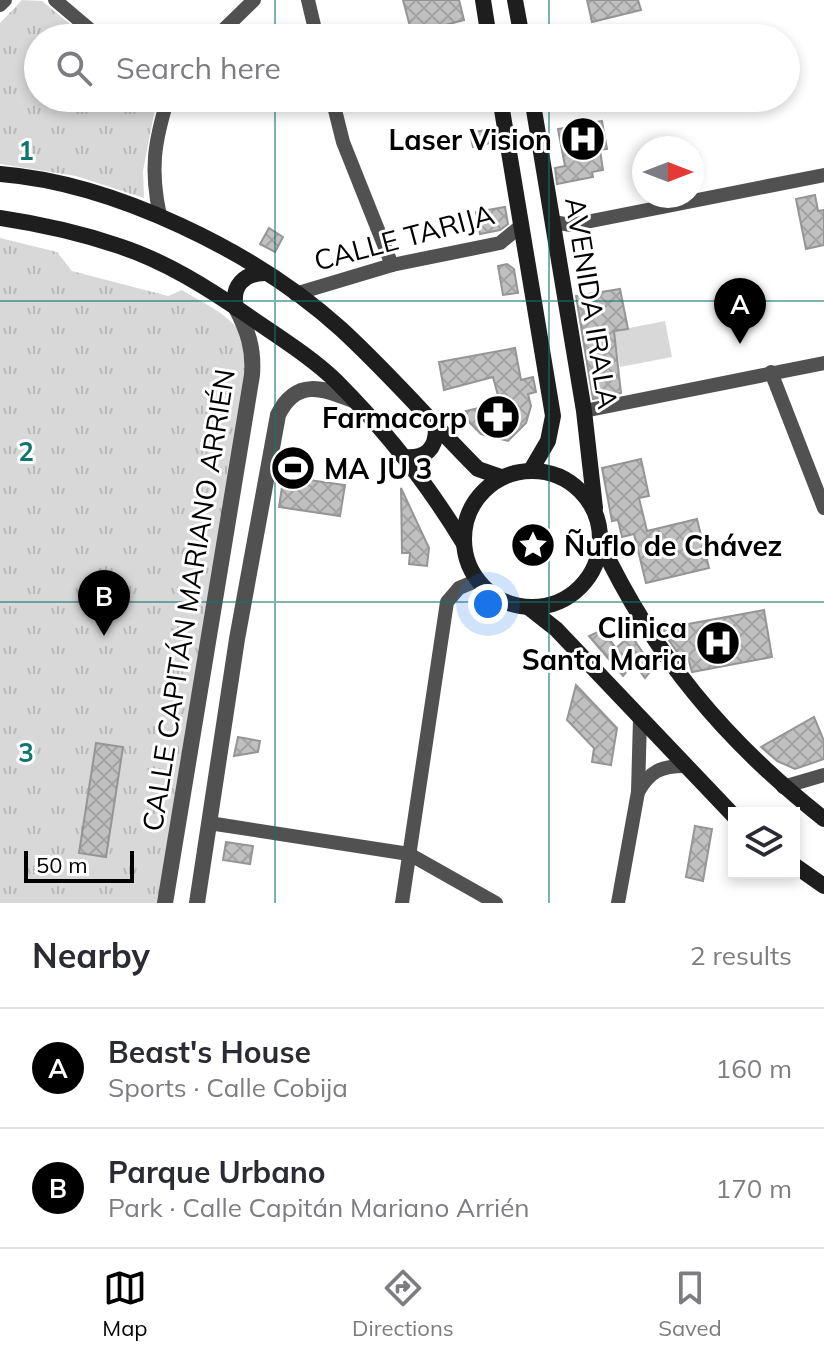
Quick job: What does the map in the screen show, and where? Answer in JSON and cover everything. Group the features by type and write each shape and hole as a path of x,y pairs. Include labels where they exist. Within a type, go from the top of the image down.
{"main road":[{"path":"483,0 487,24"},
{"path":"515,0 519,24"},
{"name":"AVENIDA IRALA","path":"502,112 553,416 548,441 531,470"},
{"name":"AVENIDA IRALA","path":"534,112 584,411 597,518"},
{"path":"0,174 82,190 160,216 202,236 265,273 339,327 478,469 501,477"},
{"path":"0,218 121,247 177,272 299,352 334,380 404,457 464,544"},
{"path":"236,308 235,293 244,278 254,273 265,273"},
{"path":"404,457 417,458 428,453 436,441 436,428"},
{"path":"728,810 556,629 528,607 500,599 478,580 468,563 464,544 466,522 484,490 501,477 531,470 550,473 572,484 589,502 597,518 600,542 619,583 659,649 724,729 783,787 824,819"},
{"path":"528,607 554,604 577,590 593,569 600,542"},
{"path":"800,869 824,886"}],"street":[{"path":"0,5 5,0"},
{"path":"55,0 83,24"},
{"path":"229,24 254,0"},
{"path":"308,0 314,24"},
{"path":"160,216 153,183 155,152 165,112"},
{"path":"336,112 343,142 392,265"},
{"path":"553,222 571,225 824,175"},
{"name":"CALLE TARIJA","path":"295,294 392,265 500,243 522,225"},
{"name":"CALLE CAPITÁN MARIANO ARRIÉN","path":"165,903 253,366 250,337 236,308"},
{"path":"584,411 824,363"},
{"path":"771,372 824,508"},
{"name":"CALLE CAPITÁN MARIANO ARRIÉN","path":"197,903 237,639 278,415 290,397 304,389 319,389 353,400"},
{"path":"402,903 447,602 459,588 478,580"},
{"path":"209,634 237,639"},
{"path":"618,903 638,792 640,719"},
{"path":"638,792 656,770 666,766 685,766"},
{"path":"783,787 824,775"},
{"path":"209,823 409,854 496,903"}],"green space":[{"path":"22,0 42,1 70,24 24,24 24,112 154,112 143,171 144,198 76,176 0,164 0,23"},
{"path":"0,238 57,252 72,271 168,296 182,290 231,322 252,352 162,903 0,903"},
{"path":"665,321 672,357 620,367 614,331"}],"building":[{"path":"403,0 459,0 464,20 449,24 409,24"},
{"path":"587,0 638,0 641,10 592,22"},
{"path":"602,121 607,149 600,150 603,170 592,172 593,177 557,184 555,168 565,166 558,129"},
{"path":"491,129 494,142 473,147 470,133"},
{"path":"815,195 818,211 824,210 824,245 806,249 796,199"},
{"path":"505,207 508,224 500,230 480,234 476,212"},
{"path":"269,228 283,237 275,252 260,244"},
{"path":"507,264 514,269 518,293 503,295 498,266"},
{"path":"620,289 628,329 614,331 621,393 593,399 576,296"},
{"path":"515,348 521,380 533,377 536,392 528,394 531,406 526,423 508,441 481,434 469,422 466,411 500,403 493,377 444,390 439,362"},
{"path":"284,455 303,455 302,479 345,485 340,516 279,507"},
{"path":"641,459 649,496 639,498 647,531 697,519 709,568 646,583 634,534 622,537 618,520 612,521 602,468"},
{"path":"401,488 429,548 427,566 409,564 410,553 402,553"},
{"name":"Clinica Santa Maria","path":"764,610 772,657 692,672 688,658 682,659 661,629"},
{"path":"602,630 616,648 631,635 653,668 645,678 634,663 623,676 589,636"},
{"path":"576,685 617,728 611,765 592,762 594,748 567,720"},
{"path":"814,717 824,741 824,759 795,769 777,761 761,747"},
{"path":"238,737 260,741 258,752 234,756"},
{"path":"96,743 123,747 106,857 79,853"},
{"path":"695,826 712,829 703,881 686,877"},
{"path":"226,842 253,846 250,864 223,860"}],"place":[{"name":"Laser Vision","path":"583,139"},
{"name":"Beast's House","path":"740,344"},
{"name":"Farmacorp","path":"498,417"},
{"name":"MA JU 3","path":"293,468"},
{"name":"Ñuflo de Chávez","path":"533,545"},
{"name":"Parque Urbano","path":"104,636"},
{"name":"Clinica Santa Maria","path":"718,643"}]}
